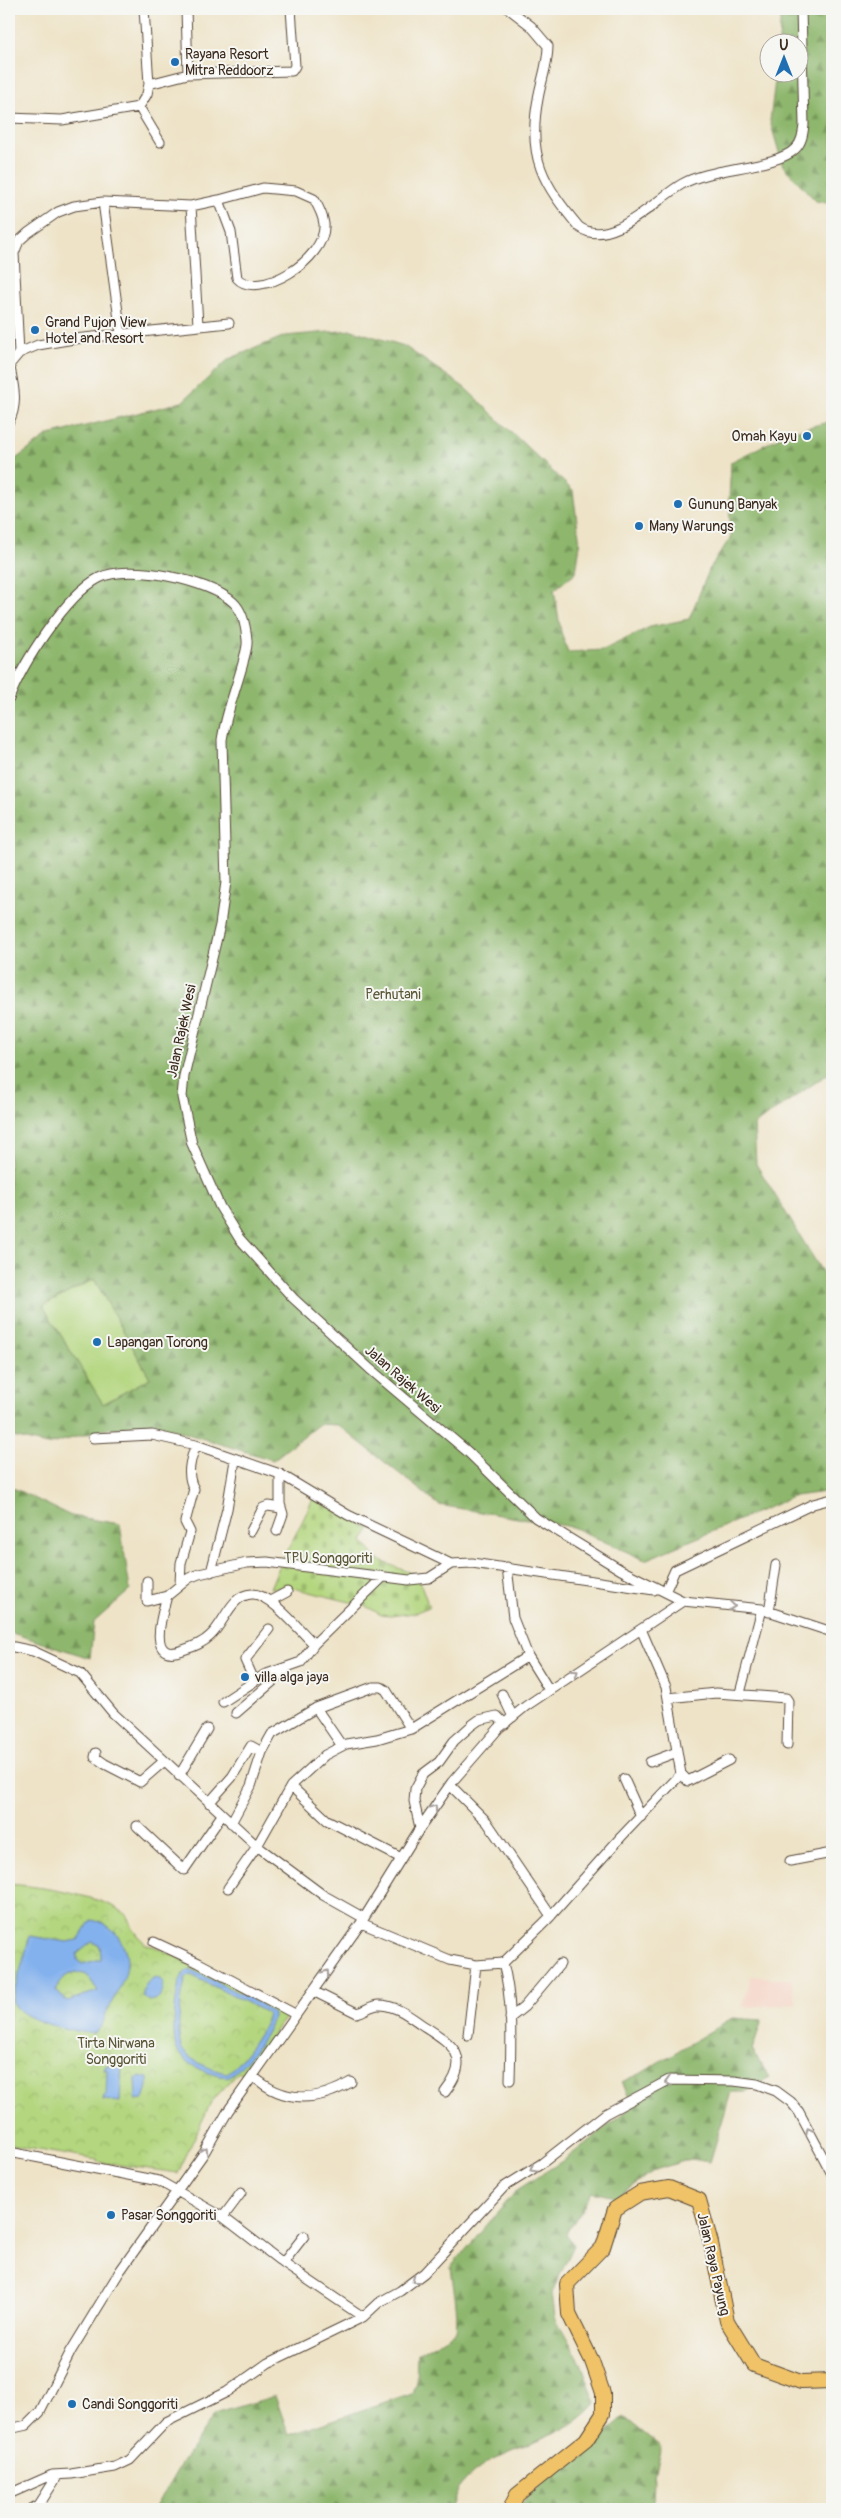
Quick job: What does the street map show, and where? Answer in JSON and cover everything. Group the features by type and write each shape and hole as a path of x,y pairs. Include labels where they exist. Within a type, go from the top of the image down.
{"main road":[{"name":"Jalan Raya Payung","path":"510,2509 516,2495 586,2440 603,2414 604,2393 578,2329 569,2314 567,2284 603,2247 616,2209 640,2193 669,2188 699,2200 711,2243 727,2321 754,2365 801,2382 832,2381"}],"street":[{"path":"9,118 62,120 139,107 147,94 149,84 144,9"},
{"path":"186,9 188,74"},
{"path":"149,84 188,74 292,71 295,66 291,9"},
{"path":"509,9 531,26 548,46 534,129 539,168 554,195 579,227 584,230 602,232 632,220 684,183 704,175 772,161 796,149 802,137 804,125 801,9"},
{"path":"139,107 160,142"},
{"path":"19,352 14,253 19,241 58,212 74,206 104,202 191,206 263,188 308,194 318,206 324,224 319,244 307,262 297,270 276,279 248,284 241,283 237,278 228,222 218,200"},
{"path":"104,202 121,334"},
{"path":"191,206 198,325"},
{"path":"9,421 15,404 15,388 9,364 19,352 38,344 229,323"},
{"name":"Jalan Rajek Wesi","path":"9,698 33,654 61,612 75,596 100,577 118,573 149,573 214,588 234,603 241,613 248,643 225,720 222,740 226,882 220,925 184,1076 182,1097 192,1144 220,1207 239,1238 293,1298 370,1369 468,1452 536,1518 593,1555 683,1601"},
{"path":"93,1438 152,1435 196,1446 280,1474 348,1515 451,1564 472,1563 507,1567 662,1591 675,1570 814,1504 832,1499"},
{"path":"180,1584 181,1563 190,1532 185,1522 194,1489 189,1479 189,1471 196,1446"},
{"path":"211,1572 227,1509 235,1460"},
{"path":"277,1531 283,1514 281,1508 280,1474"},
{"path":"251,1531 263,1508 268,1506 281,1508"},
{"path":"147,1581 147,1601 167,1596 180,1584 199,1574 247,1563 267,1562 409,1580 429,1578 451,1564"},
{"path":"740,1693 766,1610 776,1565"},
{"path":"507,1567 513,1618 528,1656 549,1690"},
{"path":"236,1713 266,1688 271,1680 301,1662 314,1644 382,1578"},
{"path":"270,1601 287,1592"},
{"path":"167,1596 160,1641 165,1651 172,1654 199,1644 210,1637 234,1603 245,1596 253,1594 270,1601 314,1644"},
{"path":"9,2429 27,2425 40,2412 71,2351 120,2271 177,2191 295,2014 362,1920 420,1828 450,1785 505,1724 549,1690 683,1601 766,1610 832,1632"},
{"path":"641,1629 666,1687 681,1774 688,1782 729,1760"},
{"path":"254,1680 245,1660 269,1630"},
{"path":"9,1646 33,1651 80,1673 113,1713 163,1762 257,1846 324,1895 362,1920 450,1960 476,1965 503,1963 551,1916 681,1774"},
{"path":"228,1888 257,1846 291,1786 325,1755 342,1746 377,1739 411,1729 528,1656"},
{"path":"223,1702 254,1680 270,1672 290,1667"},
{"path":"231,1823 251,1786 262,1752 272,1734 316,1708 373,1687 381,1687 386,1690 411,1729"},
{"path":"668,1698 740,1693 786,1698 788,1701 787,1745"},
{"path":"502,1694 513,1717"},
{"path":"316,1708 342,1746"},
{"path":"420,1828 414,1801 415,1789 423,1774 439,1762 454,1741 479,1720 497,1716 505,1724"},
{"path":"179,1776 207,1729"},
{"path":"209,1803 232,1777 251,1746 262,1752"},
{"path":"650,1762 677,1752"},
{"path":"96,1753 96,1757 105,1764 140,1782 163,1762"},
{"path":"624,1779 641,1817"},
{"path":"450,1785 487,1822 551,1916"},
{"path":"291,1786 326,1820 401,1858"},
{"path":"137,1826 184,1870 222,1815"},
{"path":"790,1861 832,1853"},
{"path":"154,1942 295,2014"},
{"path":"503,1963 508,1980 510,2080"},
{"path":"510,2018 524,2007 560,1964"},
{"path":"468,2035 476,1965"},
{"path":"313,1991 358,2013 380,2005 401,2011 452,2044 457,2058 458,2070 453,2082 445,2092"},
{"path":"253,2076 262,2084 283,2094 305,2097 323,2096 351,2082"},
{"path":"9,2494 52,2475 116,2467 130,2460 166,2422 218,2396 268,2363 363,2317 378,2303 400,2291 424,2273 504,2187 541,2164 605,2114 669,2080 734,2081 757,2084 776,2091 791,2102 799,2112 832,2174"},
{"path":"9,2152 150,2178 177,2191 223,2218 283,2263 363,2317"},
{"path":"223,2218 241,2193"},
{"path":"283,2263 304,2236"},
{"path":"31,2509 39,2505 58,2475"}],"shaded area":[{"path":"751,1976 792,1980 796,2004 743,2007"}],"green space":[{"path":"781,9 832,9 832,204 816,201 783,166 770,121 775,82 808,82 808,32 780,32"},
{"name":"Perhutani","path":"352,330 404,346 465,388 573,491 580,544 576,572 554,590 561,632 568,652 603,650 650,627 689,619 710,568 731,537 729,500 731,462 790,432 832,421 832,1071 754,1125 756,1164 832,1288 832,1491 795,1496 645,1560 572,1527 439,1505 338,1425 319,1424 273,1460 155,1424 106,1429 47,1445 9,1436 9,468 17,458 49,435 182,402 229,359 285,336","holes":["94,1279 150,1378 103,1404 43,1306"]},
{"name":"Lapangan Torong","path":"94,1279 150,1378 103,1404 43,1306"},
{"path":"9,1486 71,1516 120,1524 130,1590 94,1622 90,1658 9,1632"},
{"name":"TPU Songgoriti","path":"313,1498 371,1529 363,1541 376,1559 418,1576 429,1607 414,1613 390,1616 381,1615 366,1606 293,1588 270,1588"},
{"name":"Tirta Nirwana Songgoriti","path":"9,1884 71,1893 118,1909 127,1916 132,1927 146,1945 153,1946 211,1972 286,2013 286,2016 244,2074 239,2072 211,2102 178,2173 97,2162 97,2160 9,2145"},
{"path":"732,2018 762,2020 752,2050 770,2078 745,2092 731,2092 710,2162 690,2159 655,2170 615,2197 592,2192 566,2235 574,2245 552,2292 555,2317 581,2363 596,2403 582,2417 547,2437 490,2462 473,2473 459,2488 450,2509 155,2509 179,2467 215,2414 275,2396 289,2435 412,2393 416,2382 417,2354 456,2331 456,2307 451,2267 517,2190 567,2158 633,2106 622,2082 640,2074"},
{"path":"624,2417 661,2447 654,2475 653,2509 517,2509 555,2472"}],"water":[{"path":"91,1920 100,1922 116,1934 127,1956 126,1972 123,1980 102,2024 93,2034 47,2024 35,2019 17,2008 12,2000 30,1936 67,1942 78,1940","holes":["92,1942 100,1946 101,1959 82,1964 77,1960 77,1954","76,1972 87,1975 98,1991 67,2001 56,1991 57,1987 63,1978"]},
{"path":"190,1969 259,2003 273,2013 269,2028 264,2037 236,2072 230,2076 224,2077 209,2073 186,2060 177,2050 174,2036 174,2016 178,1987 184,1974","holes":["191,1975 267,2013 267,2018 259,2035 238,2063 227,2073 202,2064 190,2057 182,2049 179,2034 182,1993 186,1978"]},
{"path":"156,1977 163,1981 162,1992 159,1997 149,2001 143,1996 143,1990 148,1982"},
{"path":"122,2065 120,2102 103,2100 104,2096 106,2096 107,2070 104,2070 105,2066"},
{"path":"140,2076 148,2078 148,2087 144,2099 136,2100 135,2080"}],"place":[{"name":"Rayana Resort Mitra Reddoorz","path":"175,62"},
{"name":"Grand Pujon View Hotel and Resort","path":"35,330"},
{"name":"Omah Kayu","path":"807,436"},
{"name":"Gunung Banyak","path":"678,504"},
{"name":"Many Warungs","path":"639,526"},
{"name":"Lapangan Torong","path":"97,1342"},
{"name":"villa alga jaya","path":"245,1677"},
{"name":"Pasar Songgoriti","path":"111,2215"},
{"name":"Candi Songgoriti","path":"72,2404"}]}
